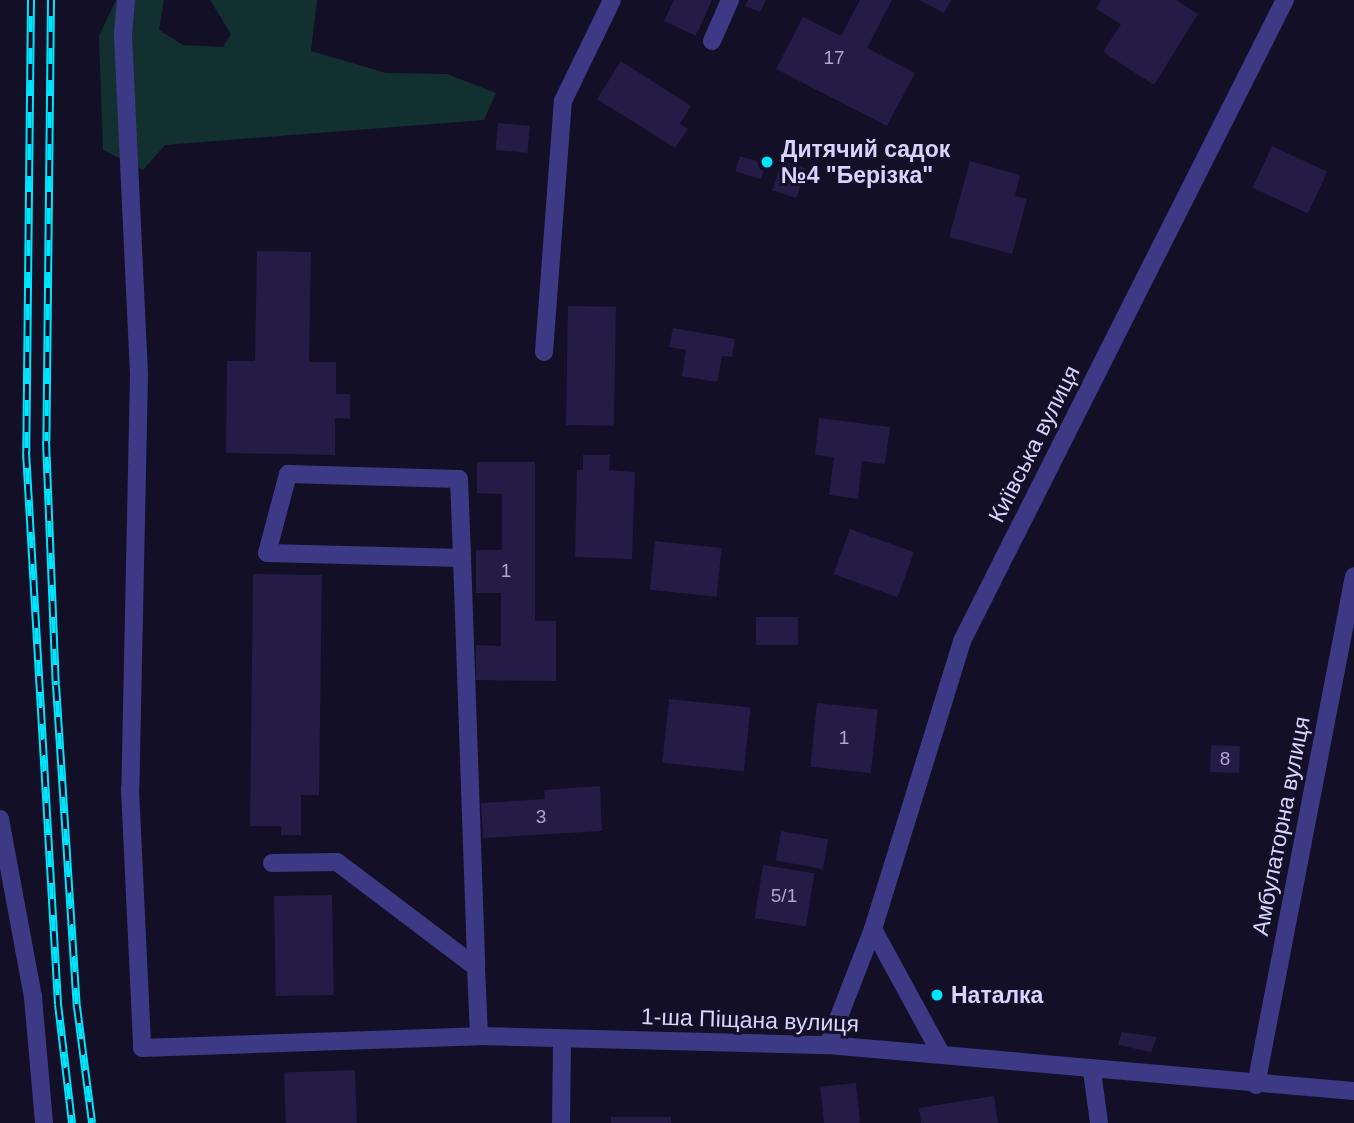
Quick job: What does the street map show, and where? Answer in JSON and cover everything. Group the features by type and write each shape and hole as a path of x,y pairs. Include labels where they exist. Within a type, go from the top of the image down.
{"street":[{"name":"1-ша Піщана вулиця","path":"126,0 122,35 139,375 130,789 142,1048 479,1036 828,1045 940,1052 1092,1071 1354,1091"},
{"path":"544,352 563,101 611,0"},
{"path":"712,41 730,0"},
{"name":"Київська вулиця","path":"828,1045 873,929 962,641 1285,0"},
{"path":"462,558 267,553 288,474 459,479 462,558 476,967 479,1036"},
{"name":"Амбулаторна вулиця","path":"1256,1085 1354,576"},
{"path":"0,819 33,997 44,1123"},
{"path":"272,863 337,862 476,967"},
{"path":"873,929 940,1052"},
{"path":"561,1123 562,1040"},
{"path":"1092,1071 1100,1123"}],"green space":[{"path":"116,0 164,0 159,30 183,45 223,47 231,34 210,0 317,0 311,51 386,73 447,74 496,93 484,120 165,145 143,170 103,150 99,36"}],"building":[{"path":"674,0 712,0 696,36 664,21"},
{"path":"748,0 766,0 760,12 745,6"},
{"path":"860,0 892,0 867,48 915,73 887,126 776,69 803,17 841,36"},
{"path":"919,0 951,0 944,13"},
{"path":"1101,0 1176,0 1198,14 1154,85 1103,52 1121,24 1096,9"},
{"path":"621,61 691,106 680,124 688,129 675,148 597,99"},
{"path":"498,123 530,126 528,153 496,150"},
{"path":"1272,146 1327,172 1308,213 1253,188"},
{"path":"740,156 766,164 761,179 735,171"},
{"path":"782,161 806,169 796,198 772,190"},
{"path":"970,161 1020,175 1015,196 1027,199 1012,254 949,237"},
{"path":"257,251 311,252 309,362 336,362 336,394 350,394 350,419 335,418 335,455 226,453 227,361 255,361"},
{"path":"568,306 616,307 614,426 566,425"},
{"path":"673,328 735,339 732,357 722,356 717,382 682,376 686,350 669,347"},
{"path":"819,418 890,427 885,464 862,461 858,499 829,495 834,457 815,455"},
{"path":"583,455 610,455 609,470 635,472 632,559 575,557 577,470 583,470"},
{"path":"477,462 535,462 535,621 556,621 556,681 476,680 476,645 501,646 501,593 476,593 476,550 502,550 502,494 477,493"},
{"path":"850,529 914,552 897,597 834,574"},
{"path":"655,541 722,548 717,597 650,590"},
{"path":"253,574 322,575 319,795 301,795 301,835 281,835 281,826 250,826"},
{"path":"756,617 798,617 798,645 756,645"},
{"path":"669,699 751,708 744,771 662,763"},
{"path":"817,703 878,709 871,773 810,767"},
{"path":"1211,745 1240,746 1239,773 1210,772"},
{"path":"600,786 602,831 483,838 481,803 545,799 544,790"},
{"path":"781,831 828,839 823,869 776,861"},
{"path":"763,865 814,873 806,926 755,918"},
{"path":"332,895 334,995 276,996 274,896"},
{"path":"1122,1032 1157,1037 1151,1052 1118,1045"},
{"path":"355,1070 357,1123 286,1123 284,1072"},
{"path":"856,1083 860,1123 824,1123 820,1087"},
{"path":"994,1096 998,1123 921,1123 919,1108"},
{"path":"611,1117 671,1117 671,1123 611,1123"}],"railway":[{"path":"31,0 26,452 58,1004 72,1123"},
{"path":"51,0 46,441 56,685 77,1007 92,1123"}],"place":[{"name":"Дитячий садок №4 \"Берізка\"","path":"767,162"},
{"name":"Наталка","path":"937,995"}]}
